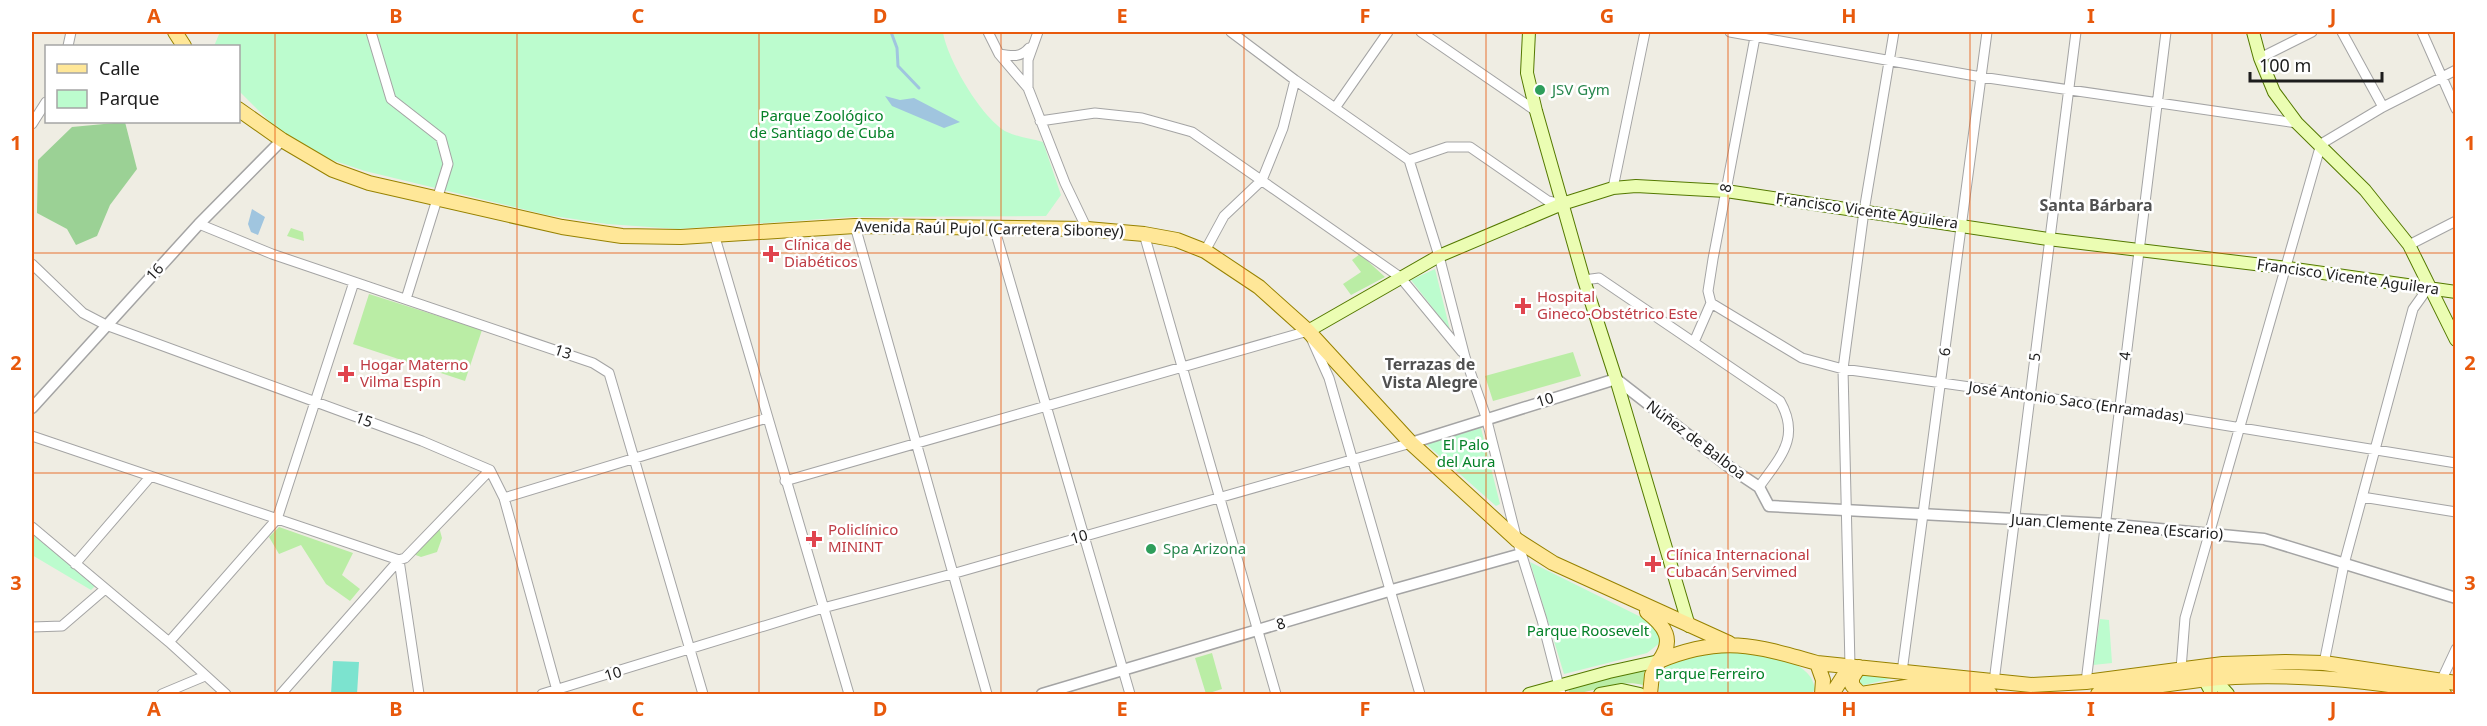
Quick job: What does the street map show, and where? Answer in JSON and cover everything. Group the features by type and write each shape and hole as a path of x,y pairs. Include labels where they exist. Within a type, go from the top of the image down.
{"main road":[{"path":"175,32 183,45"},
{"path":"1529,32 1527,72 1536,111 1584,280 1616,379 1689,626"},
{"path":"2253,32 2260,58 2274,92 2297,123 2321,144 2365,190 2409,245 2428,288 2456,340"},
{"name":"Avenida Raúl Pujol (Carretera Siboney)","path":"240,110 282,140 333,170 369,183 562,227 622,236 714,234 855,226 994,227 1087,229 1144,234 1176,240 1204,251 1259,287 1308,331 1411,443 1517,540 1554,563 1729,643"},
{"name":"Francisco Vicente Aguilera","path":"1308,331 1439,256 1563,204 1612,188 1664,186 1726,191 2138,252 2288,268 2456,292"},
{"name":"Avenida Raúl Pujol (Carretera Siboney)","path":"1634,601 1665,628 1669,645 1652,675 1650,694"},
{"path":"1529,694 1560,690 1682,651 1729,643 1770,650 1816,663 1902,672 1992,688"},
{"path":"1816,663 1824,680 1822,694"},
{"path":"1855,666 1852,686 1861,694 1912,686 1992,688 2086,682 2223,664 2324,663 2449,681"},
{"path":"2206,679 2223,664"},
{"path":"1832,694 1855,666"},
{"path":"2187,669 2228,694"},
{"path":"2098,694 2206,679 2293,676 2395,691 2444,694"},
{"path":"2206,679 2212,694"},
{"path":"1600,694 1623,690 1640,694"}],"street":[{"path":"371,32 391,99 441,138 448,164 406,299"},
{"path":"988,32 999,54 1028,88 1087,229"},
{"path":"999,54 1012,57 1024,55 1038,32"},
{"path":"1233,32 1295,80 1409,160 1439,256 1466,357 1486,417 1521,555 1542,620 1560,690"},
{"path":"1335,108 1388,32"},
{"path":"1421,32 1536,111"},
{"path":"1612,188 1645,32"},
{"path":"1730,32 1756,34 1889,62 1981,77 2297,123"},
{"path":"1855,666 1845,511 1843,369 1864,211 1894,32"},
{"name":"6","path":"1902,672 1987,32"},
{"name":"5","path":"1992,688 2076,32"},
{"name":"4","path":"2086,682 2166,32"},
{"path":"2260,58 2312,32"},
{"path":"2342,32 2383,107"},
{"path":"2422,32 2456,109"},
{"name":"8","path":"1694,342 1711,303 1708,291 1756,34"},
{"path":"1028,88 1028,60 1031,46"},
{"path":"2187,669 2185,618 2288,268 2321,144 2383,107 2456,70"},
{"path":"1204,251 1224,216 1262,180 1283,128 1295,80"},
{"path":"32,124 45,104"},
{"path":"1040,120 1095,114 1142,118 1192,132 1400,277 1466,357"},
{"name":"16","path":"32,408 199,224 282,140"},
{"path":"1409,160 1447,147 1470,147 1548,201 1563,204"},
{"path":"2409,245 2456,221"},
{"name":"13","path":"199,224 272,254 593,363 609,373 702,694"},
{"path":"855,226 987,694"},
{"path":"994,227 1130,694"},
{"path":"714,234 849,694"},
{"path":"1144,234 1276,694"},
{"name":"15","path":"32,264 82,313 106,325 422,441 490,470"},
{"path":"1584,280 1599,278 1780,401 1786,411 1789,440 1759,487"},
{"path":"169,642 277,519 354,282"},
{"path":"2324,663 2344,564 2377,449 2413,309 2428,288"},
{"name":"José Antonio Saco (Enramadas)","path":"1711,303 1802,358 1843,369 2119,408 2456,463"},
{"path":"785,481 1308,331 1329,378 1392,590 1420,694"},
{"name":"10","path":"542,694 557,692 823,608 952,574 1411,443 1486,417 1616,379"},
{"name":"Núñez de Balboa","path":"1616,379 1732,469 1759,487 1769,506"},
{"path":"504,498 767,418"},
{"path":"32,436 399,560"},
{"path":"281,694 399,560 405,558 490,470 504,498 557,692"},
{"path":"75,564 150,477"},
{"path":"2362,497 2456,512"},
{"name":"Juan Clemente Zenea (Escario)","path":"1769,506 2107,524 2264,539 2456,598"},
{"path":"32,527 169,642 226,694"},
{"name":"8","path":"1042,694 1392,590 1521,555"},
{"path":"399,560 419,694"},
{"path":"32,627 62,626 105,589"},
{"path":"2449,681 2456,649"},
{"path":"162,694 205,676"}],"green space":[{"name":"Parque Zoológico de Santiago de Cuba","path":"220,32 943,32 958,72 987,115 1007,132 1043,142 1061,195 1046,216 851,217 678,229 607,224 547,215 365,171 326,158 281,133 240,92 240,45 214,45"},
{"path":"125,123 137,169 110,205 97,236 76,245 67,229 37,213 38,160 72,127"},
{"path":"291,228 303,232 304,241 287,236"},
{"path":"1360,254 1385,277 1351,295 1343,284 1361,272 1352,260"},
{"path":"1435,269 1450,330 1411,280"},
{"path":"369,294 482,330 465,381 353,344"},
{"path":"1573,352 1581,376 1493,401 1485,376"},
{"name":"El Palo del Aura","path":"1481,428 1500,504 1496,506 1426,444"},
{"path":"279,527 353,553 342,575 360,589 350,601 326,584 301,545 279,554 269,537"},
{"path":"439,527 442,538 437,552 421,557 413,554"},
{"path":"32,534 95,586 91,590 32,555"},
{"name":"Parque Roosevelt","path":"1530,562 1655,624 1661,631 1661,642 1647,653 1564,674"},
{"path":"2100,619 2109,620 2112,663 2093,665"},
{"name":"Parque Ferreiro","path":"1718,651 1760,655 1790,662 1802,668 1811,677 1815,689 1811,694 1659,694 1660,672 1666,667 1687,657"},
{"path":"1212,653 1222,689 1206,694 1195,658"},
{"path":"1640,669 1645,671 1643,685 1624,683 1568,694 1570,688"},
{"path":"1866,672 1893,678 1860,686 1856,682 1859,675"}],"shaded area":[{"path":"885,96 900,100 914,98 960,122 944,128 892,106"},
{"path":"252,209 265,217 258,235 251,232 248,224"},
{"path":"333,661 359,662 357,694 331,694"}],"waterway":[{"path":"891,32 897,48 898,66 919,88"}],"place":[{"name":"JSV Gym","path":"1540,90"},
{"name":"Clínica de Diabéticos","path":"771,254"},
{"name":"Hospital Gineco-Obstétrico Este","path":"1523,306"},
{"name":"Hogar Materno Vilma Espín","path":"346,374"},
{"name":"Policlínico MININT","path":"814,539"},
{"name":"Spa Arizona","path":"1151,549"},
{"name":"Clínica Internacional Cubacán Servimed","path":"1653,564"}],"district":[{"name":"Santa Bárbara","path":"2096,205"},
{"name":"Terrazas de Vista Alegre","path":"1430,373"}]}
